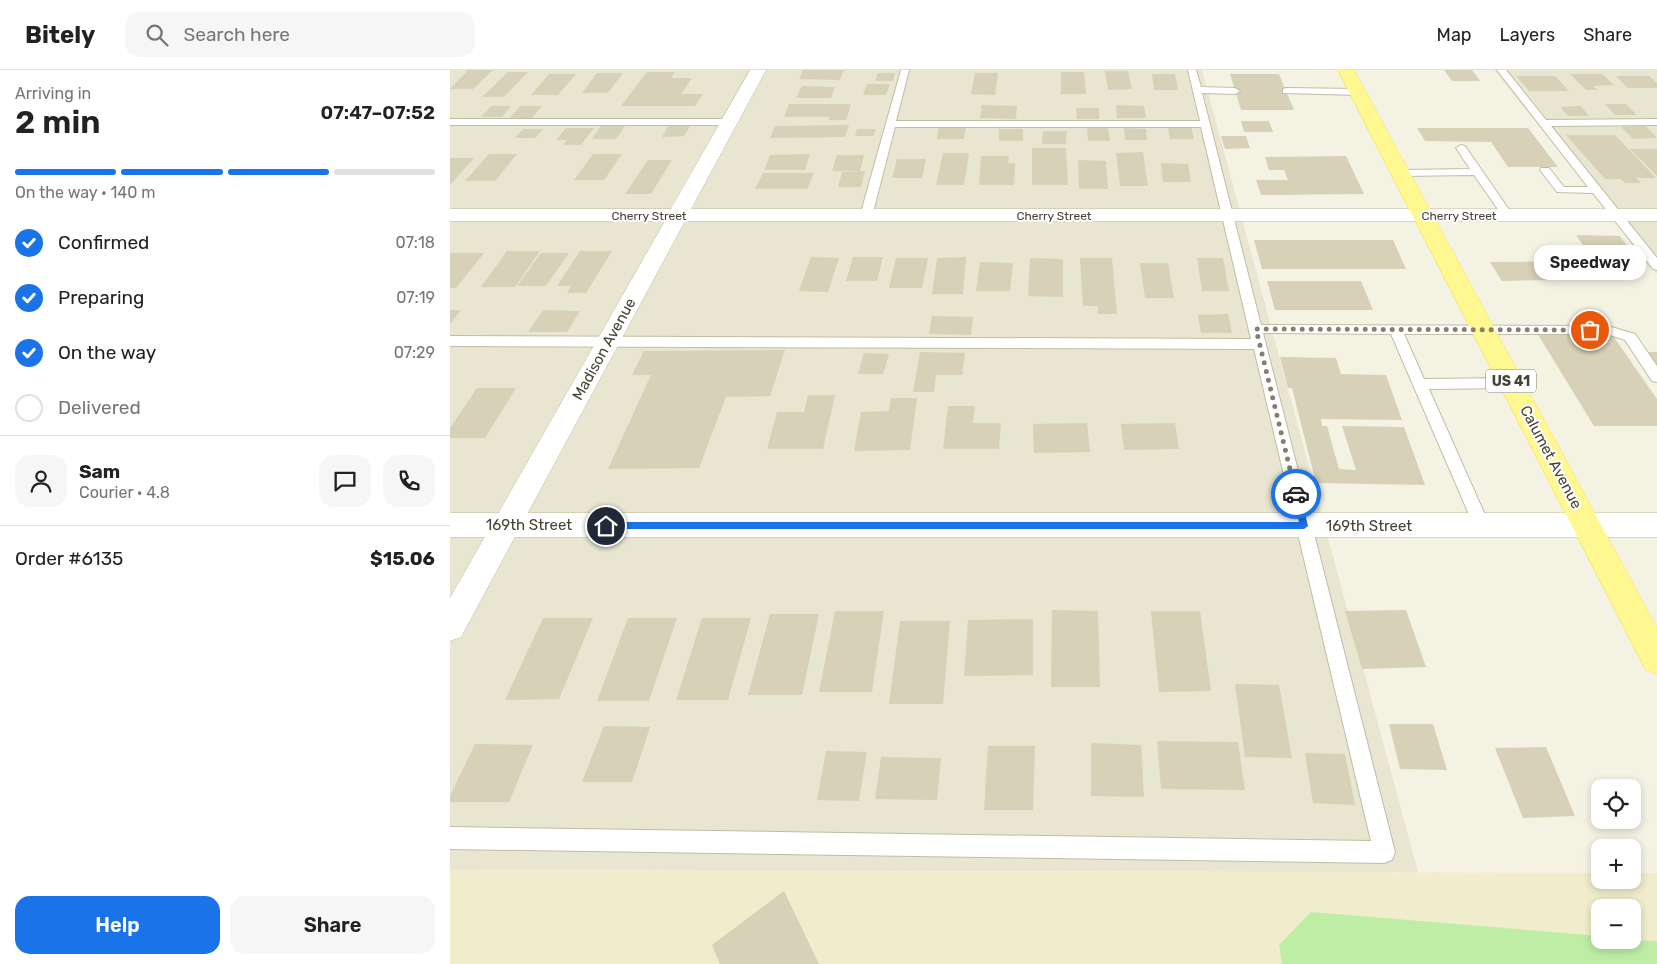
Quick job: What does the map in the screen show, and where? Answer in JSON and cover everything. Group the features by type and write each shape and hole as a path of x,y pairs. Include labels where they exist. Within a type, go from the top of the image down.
{"main road":[{"name":"Calumet Avenue","path":"1346,70 1657,659"}],"street":[{"name":"Madison Avenue","path":"450,628 758,70"},
{"name":"Cherry Street","path":"450,216 1657,215"},
{"name":"169th Street","path":"450,525 1657,525"}],"lane":[{"path":"866,216 905,70"},
{"path":"450,838 1384,852 1192,70"},
{"path":"1500,70 1657,266"},
{"path":"1197,90 1235,91"},
{"path":"1286,91 1358,92"},
{"path":"450,122 729,122"},
{"path":"1542,122 1657,122"},
{"path":"890,124 1205,124"},
{"path":"1460,148 1508,216"},
{"path":"1545,170 1562,190 1596,190"},
{"path":"1401,173 1477,172"},
{"path":"1256,329 1608,330 1630,337 1657,377"},
{"path":"1395,329 1482,526"},
{"path":"450,341 1259,344"},
{"path":"1419,384 1512,383"}],"shaded area":[{"path":"450,70 1202,70 1418,872 450,870"},
{"path":"1494,70 1657,70 1657,274"},
{"path":"450,870 1591,873 1591,889 1641,889 1641,873 1657,873 1657,964 450,964"}],"green space":[{"path":"1311,912 1591,935 1591,949 1641,949 1641,941 1657,941 1657,964 1282,964 1279,945"}],"building":[{"path":"468,70 493,70 473,89 450,89"},
{"path":"803,70 844,70 840,80 799,79"},
{"path":"1444,70 1472,70 1480,81 1452,81"},
{"path":"1105,71 1128,71 1132,89 1108,90"},
{"path":"508,72 528,72 504,97 482,97"},
{"path":"647,72 675,72 671,78 692,78 681,94 703,94 695,106 621,106"},
{"path":"1061,72 1084,72 1086,94 1061,94"},
{"path":"597,73 623,73 608,93 582,93"},
{"path":"878,73 895,73 893,81 875,81"},
{"path":"975,73 998,73 995,95 971,94"},
{"path":"549,74 576,74 558,95 531,95"},
{"path":"1152,74 1175,74 1178,90 1154,90"},
{"path":"1230,74 1279,74 1294,110 1241,110"},
{"path":"1570,74 1602,74 1614,85 1593,86 1598,90 1586,90"},
{"path":"1516,76 1555,76 1569,91 1529,91"},
{"path":"1616,76 1649,76 1657,83 1657,88 1628,88"},
{"path":"867,84 890,84 886,95 863,95"},
{"path":"802,86 835,87 831,98 796,98"},
{"path":"789,104 851,104 846,120 828,120 830,117 784,117"},
{"path":"1605,104 1626,104 1637,115 1615,115"},
{"path":"982,105 1017,106 1016,119 980,118"},
{"path":"1116,105 1144,106 1146,118 1117,118"},
{"path":"491,106 511,106 502,117 481,117"},
{"path":"520,106 542,106 531,119 509,119"},
{"path":"1581,106 1589,116 1568,116 1560,107"},
{"path":"1076,108 1099,108 1099,119 1077,119"},
{"path":"1241,121 1269,121 1273,132 1244,132"},
{"path":"849,125 845,137 770,138 775,126"},
{"path":"601,126 625,126 616,139 592,139"},
{"path":"668,126 690,126 684,136 662,137"},
{"path":"939,126 966,126 964,139 937,139"},
{"path":"1646,126 1657,138 1633,139 1621,127"},
{"path":"1168,127 1191,127 1194,139 1170,139"},
{"path":"566,128 594,128 581,145 563,145 567,140 556,140"},
{"path":"1087,128 1108,128 1110,141 1088,141"},
{"path":"1124,128 1146,129 1147,140 1125,140"},
{"path":"1417,128 1528,128 1558,167 1508,167 1491,142 1425,141"},
{"path":"523,129 543,129 535,138 515,138"},
{"path":"857,129 876,129 873,136 855,136"},
{"path":"999,129 1023,129 1023,141 999,141"},
{"path":"1043,131 1067,131 1066,144 1042,144"},
{"path":"1566,135 1615,135 1656,178 1636,178 1641,183 1625,183 1621,179 1605,179"},
{"path":"1221,136 1246,136 1250,148 1225,149"},
{"path":"1032,148 1066,148 1068,185 1032,185"},
{"path":"1630,149 1657,149 1657,176"},
{"path":"1143,152 1148,186 1120,186 1116,153"},
{"path":"943,153 969,153 964,185 936,185"},
{"path":"489,154 517,154 495,181 465,181"},
{"path":"593,154 622,154 604,180 574,180"},
{"path":"810,154 805,170 764,170 770,155"},
{"path":"837,155 864,155 860,171 832,171"},
{"path":"981,156 1009,156 1008,163 1015,163 1014,185 979,185"},
{"path":"1346,156 1364,194 1261,195 1256,180 1288,180 1284,170 1269,170 1265,157"},
{"path":"450,158 474,158 450,185"},
{"path":"897,159 926,159 922,178 892,178"},
{"path":"648,160 672,160 651,194 625,194"},
{"path":"1078,160 1106,161 1108,189 1079,189"},
{"path":"1161,163 1188,164 1191,182 1163,182"},
{"path":"865,171 861,187 838,187 842,172"},
{"path":"763,173 814,173 807,189 755,189"},
{"path":"1576,235 1620,236 1639,262 1594,261"},
{"path":"1254,240 1393,240 1406,269 1262,269"},
{"path":"507,251 540,251 515,287 481,287"},
{"path":"580,251 612,251 586,293 567,293 571,286 557,286"},
{"path":"450,253 484,253 456,288 450,288"},
{"path":"541,253 569,253 546,286 517,286"},
{"path":"811,257 839,258 828,292 799,291"},
{"path":"853,257 883,257 877,281 846,281"},
{"path":"966,257 963,294 932,294 937,258"},
{"path":"896,258 928,258 922,288 889,288"},
{"path":"1030,258 1063,259 1063,297 1028,296"},
{"path":"1080,258 1112,258 1117,314 1098,314 1098,306 1083,306"},
{"path":"1197,258 1223,258 1229,291 1202,291"},
{"path":"1588,261 1602,279 1502,281 1490,262"},
{"path":"980,262 1013,263 1010,291 976,291"},
{"path":"1140,263 1168,263 1174,298 1145,298"},
{"path":"1267,281 1361,281 1373,310 1275,310"},
{"path":"450,310 461,310 450,324"},
{"path":"543,310 580,311 567,332 528,332"},
{"path":"1228,314 1232,333 1201,333 1198,315"},
{"path":"932,316 973,317 971,335 929,334"},
{"path":"1537,333 1611,333 1657,399 1657,426 1594,426"},
{"path":"785,350 770,396 726,397 699,468 608,469 651,375 632,375 644,351"},
{"path":"920,352 965,353 962,375 936,375 934,392 913,392"},
{"path":"1646,352 1657,352 1657,368"},
{"path":"864,353 889,354 883,374 858,374"},
{"path":"1280,357 1336,358 1341,374 1386,375 1402,420 1321,419 1322,426 1327,426 1339,469 1356,470 1342,426 1404,427 1425,485 1316,483 1292,388 1288,388"},
{"path":"477,388 516,388 485,438 450,438 450,428"},
{"path":"808,395 835,395 823,449 767,449 777,412 804,412"},
{"path":"891,398 917,398 910,450 854,451 861,412 889,411"},
{"path":"948,406 975,406 973,423 1001,423 999,449 943,449"},
{"path":"1087,423 1090,452 1034,453 1033,424"},
{"path":"1175,423 1179,449 1124,450 1121,424"},
{"path":"1052,610 1098,611 1100,687 1051,687"},
{"path":"1406,610 1426,667 1362,669 1345,611"},
{"path":"835,611 884,611 872,692 819,692"},
{"path":"1151,611 1200,611 1211,691 1159,692"},
{"path":"770,614 819,614 802,695 748,695"},
{"path":"543,618 593,618 559,699 505,700"},
{"path":"628,618 677,618 649,701 597,701"},
{"path":"702,618 751,618 728,700 676,700"},
{"path":"1033,619 1033,675 964,676 968,620"},
{"path":"900,621 950,621 943,704 889,704"},
{"path":"1235,684 1279,685 1292,758 1245,757"},
{"path":"1389,724 1433,724 1447,770 1400,769"},
{"path":"604,726 650,727 632,782 582,782"},
{"path":"1157,741 1238,742 1245,790 1161,789"},
{"path":"1091,743 1141,745 1144,797 1091,796"},
{"path":"475,744 533,745 509,802 450,802 450,796"},
{"path":"988,746 1035,746 1033,810 984,810"},
{"path":"1546,747 1575,816 1523,818 1495,748"},
{"path":"826,751 867,752 859,801 817,800"},
{"path":"1305,753 1345,754 1355,805 1313,803"},
{"path":"881,757 941,758 937,800 875,799"},
{"path":"784,891 819,964 720,964 712,945"}],"way so far":[{"path":"1296,494 1256,329 1590,330"}],"place":[{"name":"Speedway","path":"1590,330"}],"route":[{"path":"606,526 1304,526 1296,494"}]}
